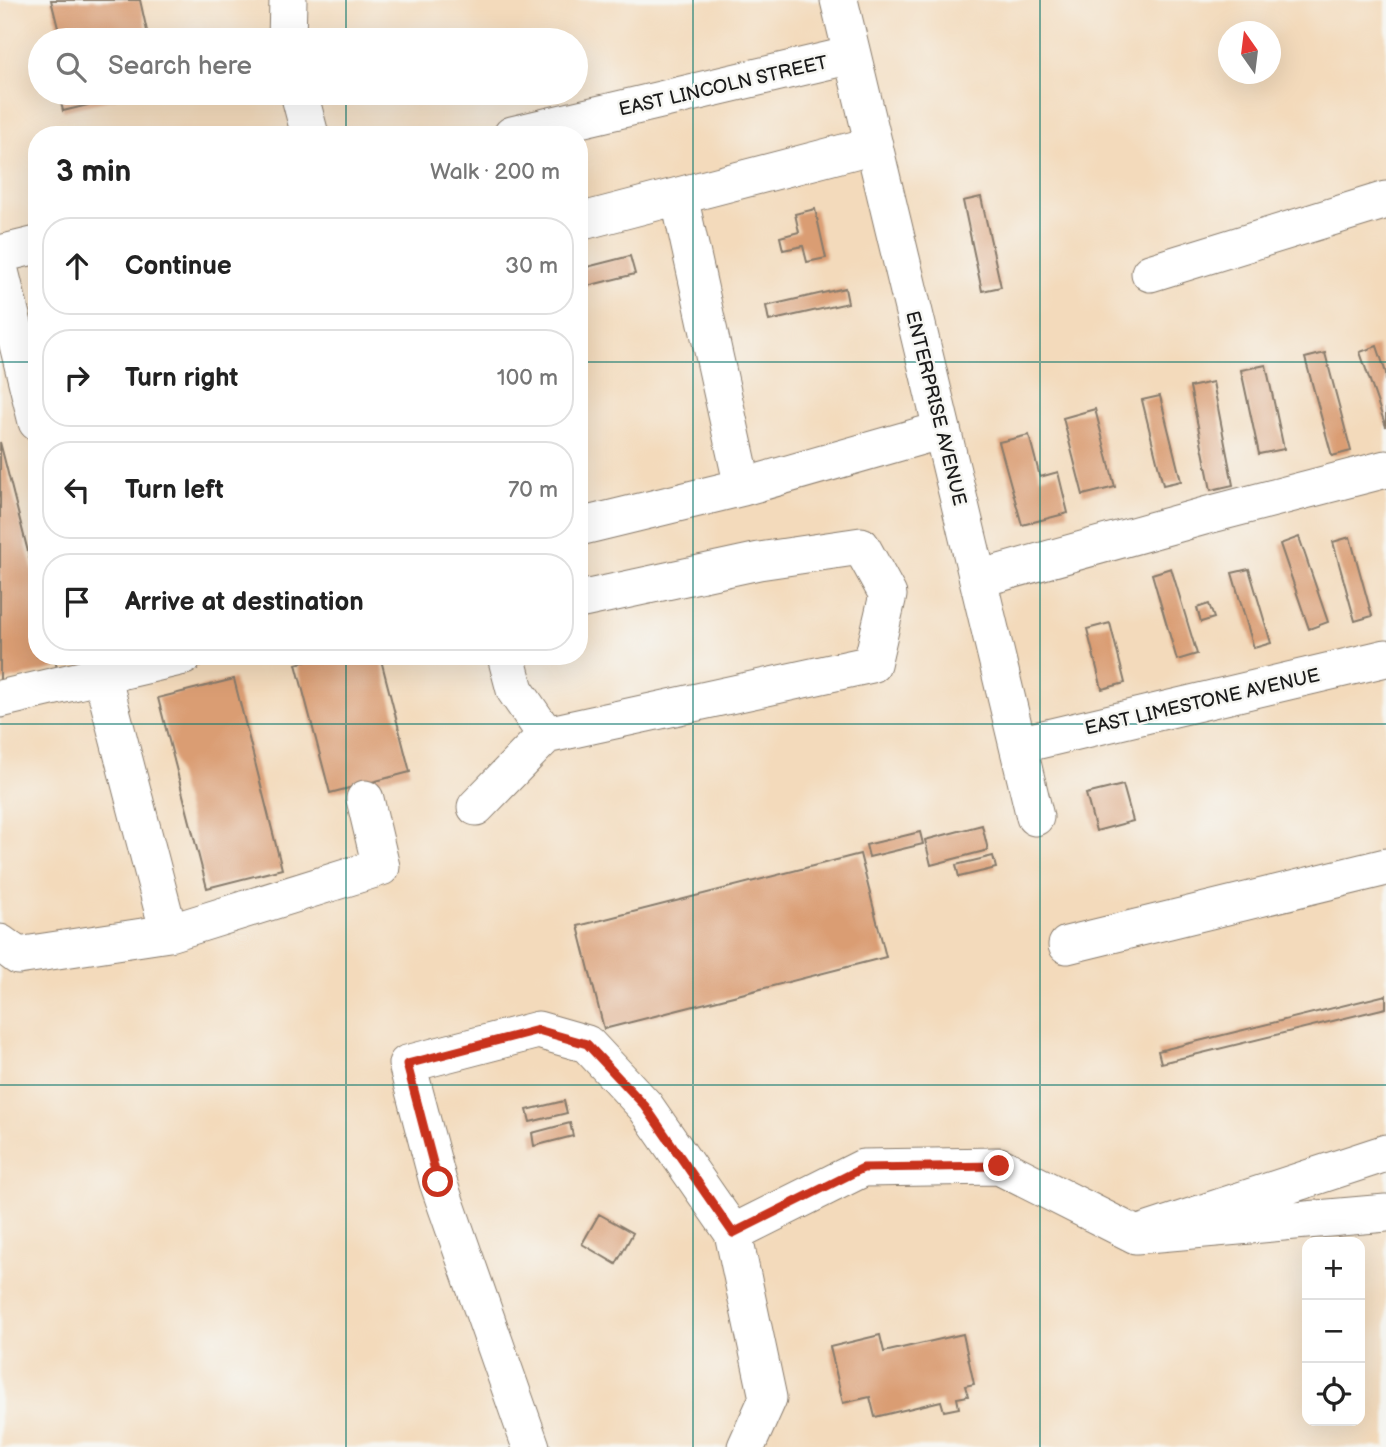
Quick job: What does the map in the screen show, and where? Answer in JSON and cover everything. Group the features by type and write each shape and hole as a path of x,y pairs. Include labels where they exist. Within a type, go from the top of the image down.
{"street":[{"path":"287,28 288,0"},
{"name":"ENTERPRISE AVENUE","path":"839,0 1035,817"},
{"name":"EAST LINCOLN STREET","path":"550,126 852,55"},
{"path":"302,105 308,126"},
{"path":"588,220 874,145"},
{"path":"679,196 743,487"},
{"path":"1150,273 1386,200"},
{"path":"0,254 28,248"},
{"path":"0,271 28,385"},
{"path":"588,525 743,487 942,430"},
{"path":"978,579 1386,469"},
{"path":"476,807 546,735 872,664 888,595 861,546 759,561 588,598"},
{"name":"EAST LIMESTONE AVENUE","path":"1018,745 1386,658"},
{"path":"508,665 515,690 546,735"},
{"path":"0,699 100,666 169,933"},
{"path":"0,943 18,956 169,933 381,867 365,799"},
{"path":"1067,945 1386,866"},
{"path":"531,1447 438,1182 407,1064 538,1030 587,1044 645,1106 733,1233 768,1398 746,1447"},
{"path":"1136,1235 1386,1153"},
{"path":"733,1233 863,1168 999,1166 1136,1235 1386,1213"}],"building":[{"path":"51,0 140,0 146,28 58,28"},
{"path":"62,105 88,105 63,111"},
{"path":"981,197 1001,287 982,291 963,201"},
{"path":"815,209 826,258 807,262 803,246 783,250 780,237 799,232 795,214"},
{"path":"630,256 635,274 588,286 588,267"},
{"path":"845,288 848,303 769,321 766,306"},
{"path":"1377,346 1386,373 1386,427 1360,352"},
{"path":"1325,353 1351,451 1332,456 1305,358"},
{"path":"1266,365 1284,449 1259,454 1241,370"},
{"path":"1213,382 1233,485 1211,490 1190,387"},
{"path":"1160,396 1181,481 1163,485 1142,400"},
{"path":"1095,409 1115,487 1083,495 1063,418"},
{"path":"1029,435 1040,477 1058,472 1068,513 1022,525 999,442"},
{"path":"0,442 28,552 28,665 56,665 57,668 0,682"},
{"path":"1299,537 1328,622 1309,629 1280,544"},
{"path":"1350,537 1372,616 1355,621 1333,542"},
{"path":"1171,568 1197,654 1177,660 1152,574"},
{"path":"1249,569 1271,643 1254,648 1232,573"},
{"path":"1209,604 1214,618 1201,622 1197,608"},
{"path":"1110,623 1125,683 1102,689 1087,629"},
{"path":"296,665 382,665 410,772 330,793"},
{"path":"234,679 282,869 207,888 158,698"},
{"path":"1123,785 1133,821 1096,831 1086,794"},
{"path":"982,825 988,850 931,865 925,840"},
{"path":"920,832 923,844 869,857 866,845"},
{"path":"860,854 886,957 604,1029 578,926"},
{"path":"993,856 996,868 959,877 956,865"},
{"path":"1386,995 1386,1008 1161,1063 1158,1051"},
{"path":"564,1101 567,1113 530,1122 527,1110"},
{"path":"570,1123 573,1136 534,1146 532,1133"},
{"path":"599,1214 633,1233 616,1264 582,1244"},
{"path":"963,1334 974,1384 965,1386 968,1396 957,1398 959,1408 944,1411 941,1401 875,1417 870,1397 843,1403 830,1347 880,1335 884,1352"}],"route":[{"path":"438,1182 407,1064 538,1030 587,1044 645,1106 733,1233 863,1168 999,1166"}]}
